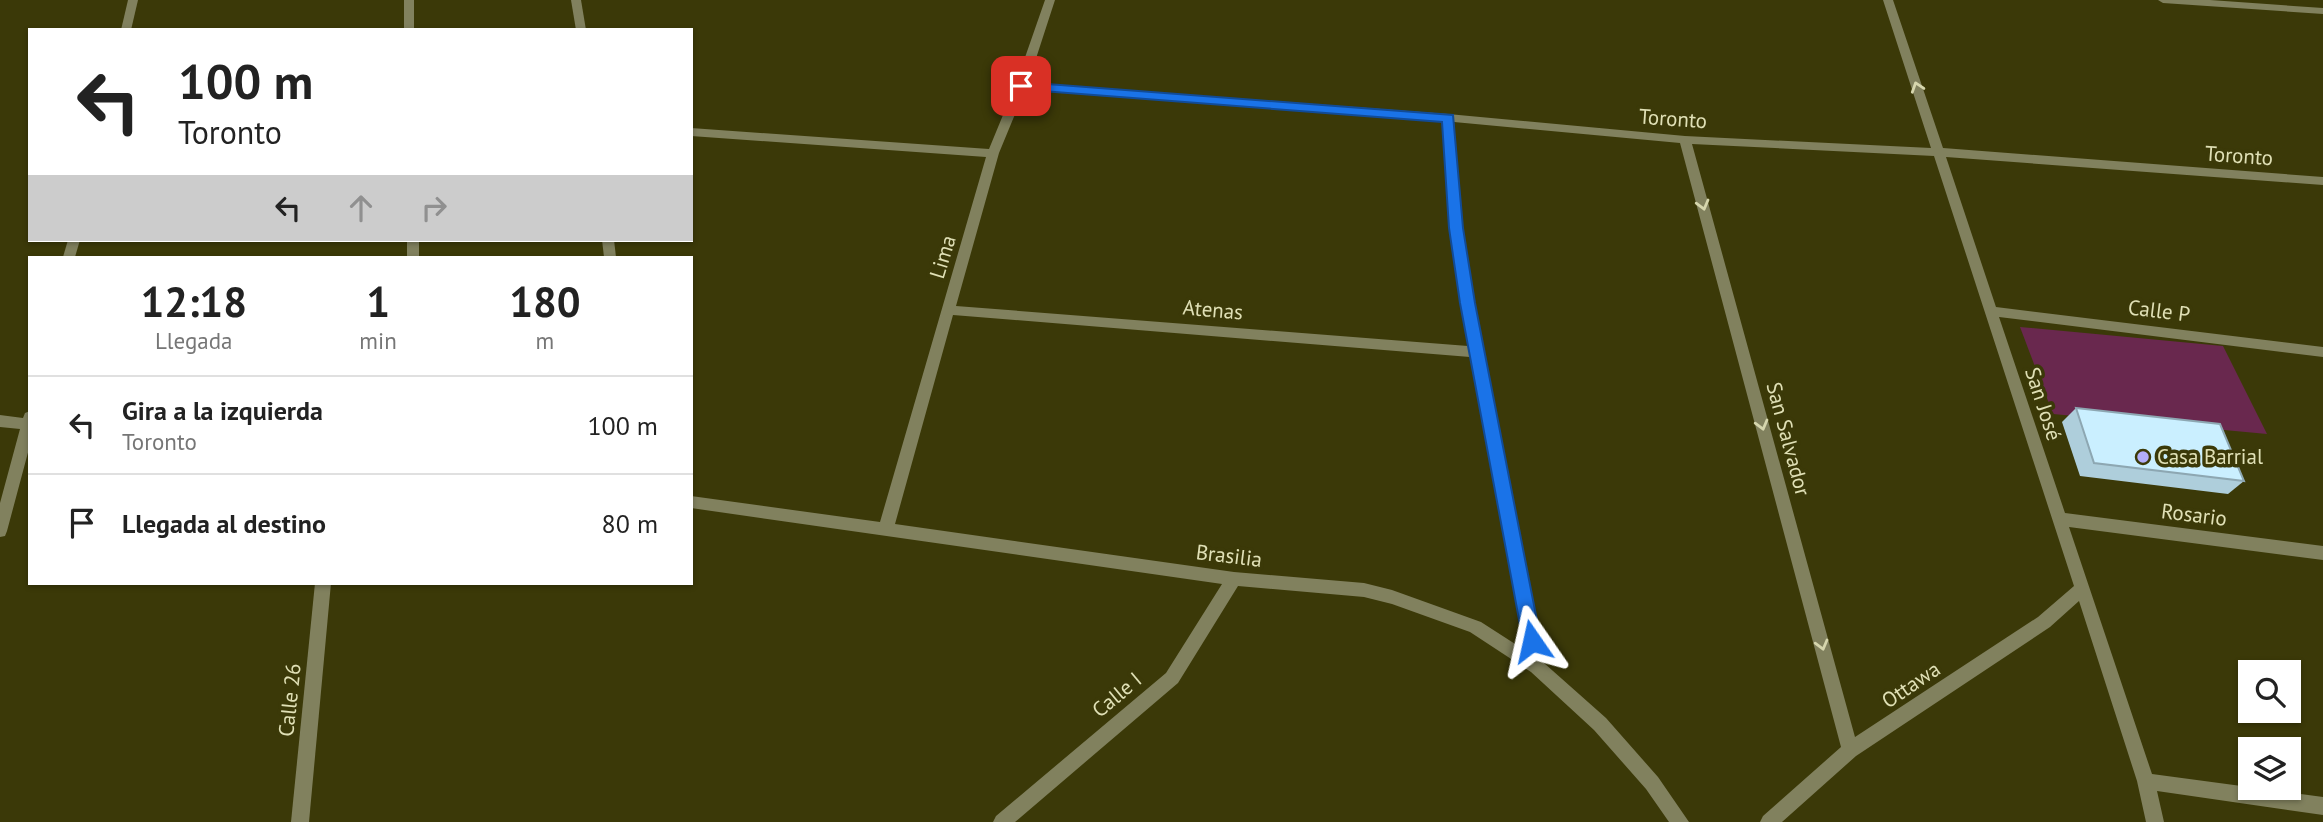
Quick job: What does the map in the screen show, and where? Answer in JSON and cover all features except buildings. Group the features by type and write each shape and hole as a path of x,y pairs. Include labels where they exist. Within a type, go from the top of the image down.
{"street":[{"path":"126,28 133,0"},
{"path":"409,0 409,28"},
{"path":"576,0 581,28"},
{"name":"Lima","path":"886,529 993,153 1021,86 1050,0"},
{"name":"San José","path":"1888,0 2146,781 2155,822"},
{"path":"2163,0 2323,11"},
{"name":"Toronto","path":"1021,86 1448,118 1685,140 1938,152 2323,181"},
{"path":"1448,118 1456,228 1476,352 1537,667"},
{"path":"693,132 993,153"},
{"name":"San Salvador","path":"1685,140 1850,750"},
{"name":"Atenas","path":"947,310 1476,352"},
{"name":"Calle P","path":"1990,311 2323,352"},
{"path":"0,421 28,422"},
{"path":"0,531 28,426"},
{"name":"Brasilia","path":"693,502 1234,579 1364,590 1392,597 1475,627 1537,667 1600,724 1652,783 1680,822"},
{"name":"Rosario","path":"2059,519 2323,553"},
{"name":"Calle I","path":"1002,822 1172,678 1234,579"},
{"name":"Calle 26","path":"300,822 323,585"},
{"name":"Ottawa","path":"1769,822 1850,750 2044,622 2082,589"},
{"path":"2146,781 2323,806"}],"shaded area":[{"path":"2020,327 2223,346 2267,434 2053,414"}],"place":[{"name":"Casa Barrial","path":"2143,457"}],"route":[{"path":"1021,86 1448,118 1456,228 1468,303 1532,641"}]}
